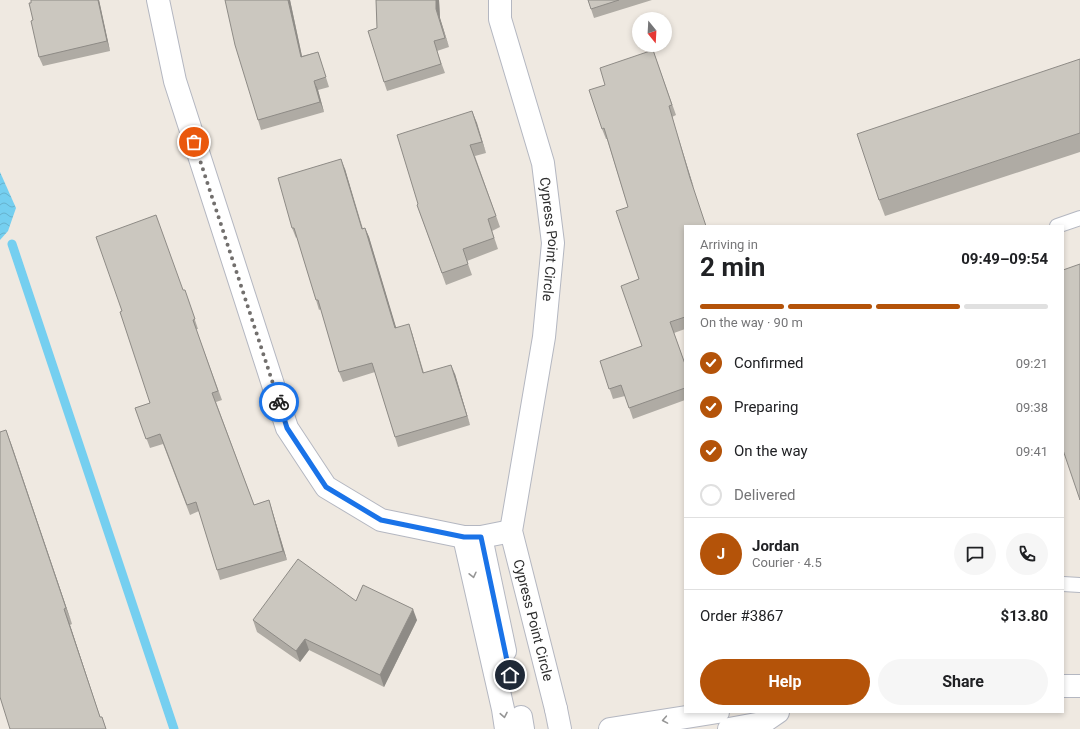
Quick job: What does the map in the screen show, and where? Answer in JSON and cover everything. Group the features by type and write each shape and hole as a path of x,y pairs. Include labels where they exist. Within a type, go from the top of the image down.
{"street":[{"path":"158,0 174,81 287,428 326,487 381,520 473,537 511,531"},
{"name":"Cypress Point Circle","path":"500,0 500,19 543,163 553,243 544,337 511,531 558,719"},
{"path":"473,537 517,705 517,725"},
{"path":"1064,686 1080,686"},
{"path":"610,729 712,713"},
{"path":"730,729 762,723 777,713"}],"lane":[{"path":"1060,225 1080,218"},
{"path":"1064,584 1080,584"}],"water":[{"path":"0,172 16,208 8,231 0,240"}],"building":[{"path":"31,0 98,0 107,41 39,57 31,21 33,20 29,3 31,3"},
{"path":"225,0 288,0 301,57 318,52 326,77 314,81 320,102 258,120 235,45"},
{"path":"376,0 436,0 436,9 445,38 434,41 441,64 384,82 368,31 377,28"},
{"path":"588,0 619,0 591,9"},
{"path":"647,52 654,52 672,105 669,106 706,225 684,225 684,317 670,322 684,361 684,388 629,408 621,385 609,389 600,361 642,346 621,286 639,279 616,211 628,207 604,128 602,129 589,90 605,85 600,68"},
{"path":"1080,59 1080,133 879,200 857,134"},
{"path":"472,111 482,142 470,145 496,216 488,219 494,238 463,249 468,264 442,273 417,205 418,204 397,135"},
{"path":"341,159 362,229 365,228 395,328 409,324 423,373 451,365 467,416 395,437 372,363 339,372 318,300 316,300 294,228 292,228 278,178"},
{"path":"156,215 183,290 185,290 195,319 193,320 218,391 212,393 254,505 269,500 283,551 217,570 196,502 187,505 160,434 146,439 135,408 150,403 120,312 122,311 96,237"},
{"path":"1080,264 1080,500 1064,453 1064,270"},
{"path":"6,430 66,608 64,609 100,717 102,717 106,729 10,729 0,697 0,432"},
{"path":"298,559 356,601 363,585 413,609 380,675 305,639 296,651 253,620"}],"waterway":[{"path":"12,244 174,729"}],"way so far":[{"path":"194,142 279,402"}],"route":[{"path":"279,402 287,428 326,487 381,520 464,537 481,537 510,675"}]}
